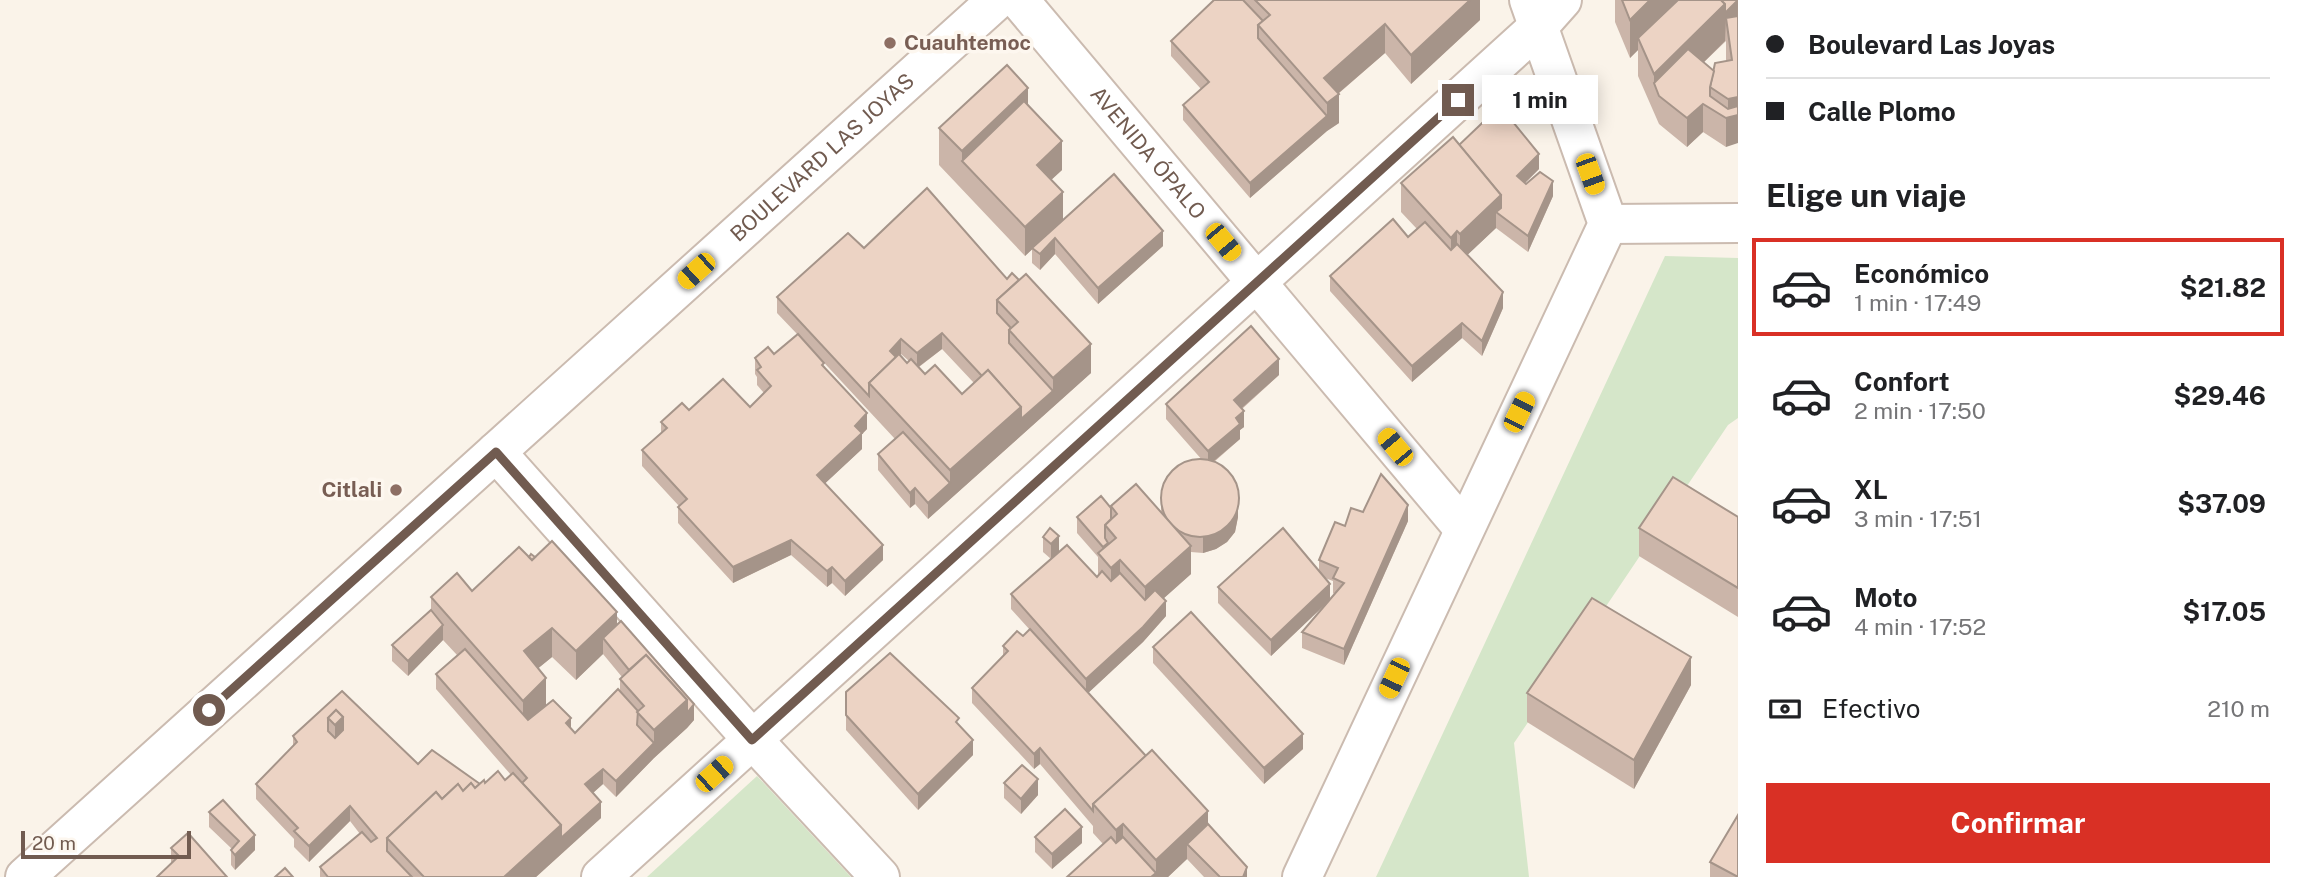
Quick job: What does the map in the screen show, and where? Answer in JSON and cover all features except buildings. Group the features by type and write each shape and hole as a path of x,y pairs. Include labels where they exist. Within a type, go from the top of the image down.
{"street":[{"name":"BOULEVARD LAS JOYAS","path":"25,877 997,0"},
{"name":"AVENIDA ÓPALO","path":"1019,0 1464,529"},
{"path":"601,877 1257,282 1543,9 1608,224 1302,877"},
{"path":"1608,224 1738,223"},
{"path":"496,452 752,740 880,877"},
{"path":"0,872 4,877"}],"green space":[{"path":"1665,256 1738,258 1738,418 1728,425 1514,743 1529,877 1376,877"},
{"path":"757,776 851,877 647,877"}],"place":[{"name":"Cuauhtemoc","path":"890,43"},
{"name":"Citlali","path":"396,490"}],"route":[{"path":"209,710 496,452 752,740 1458,100"}]}
